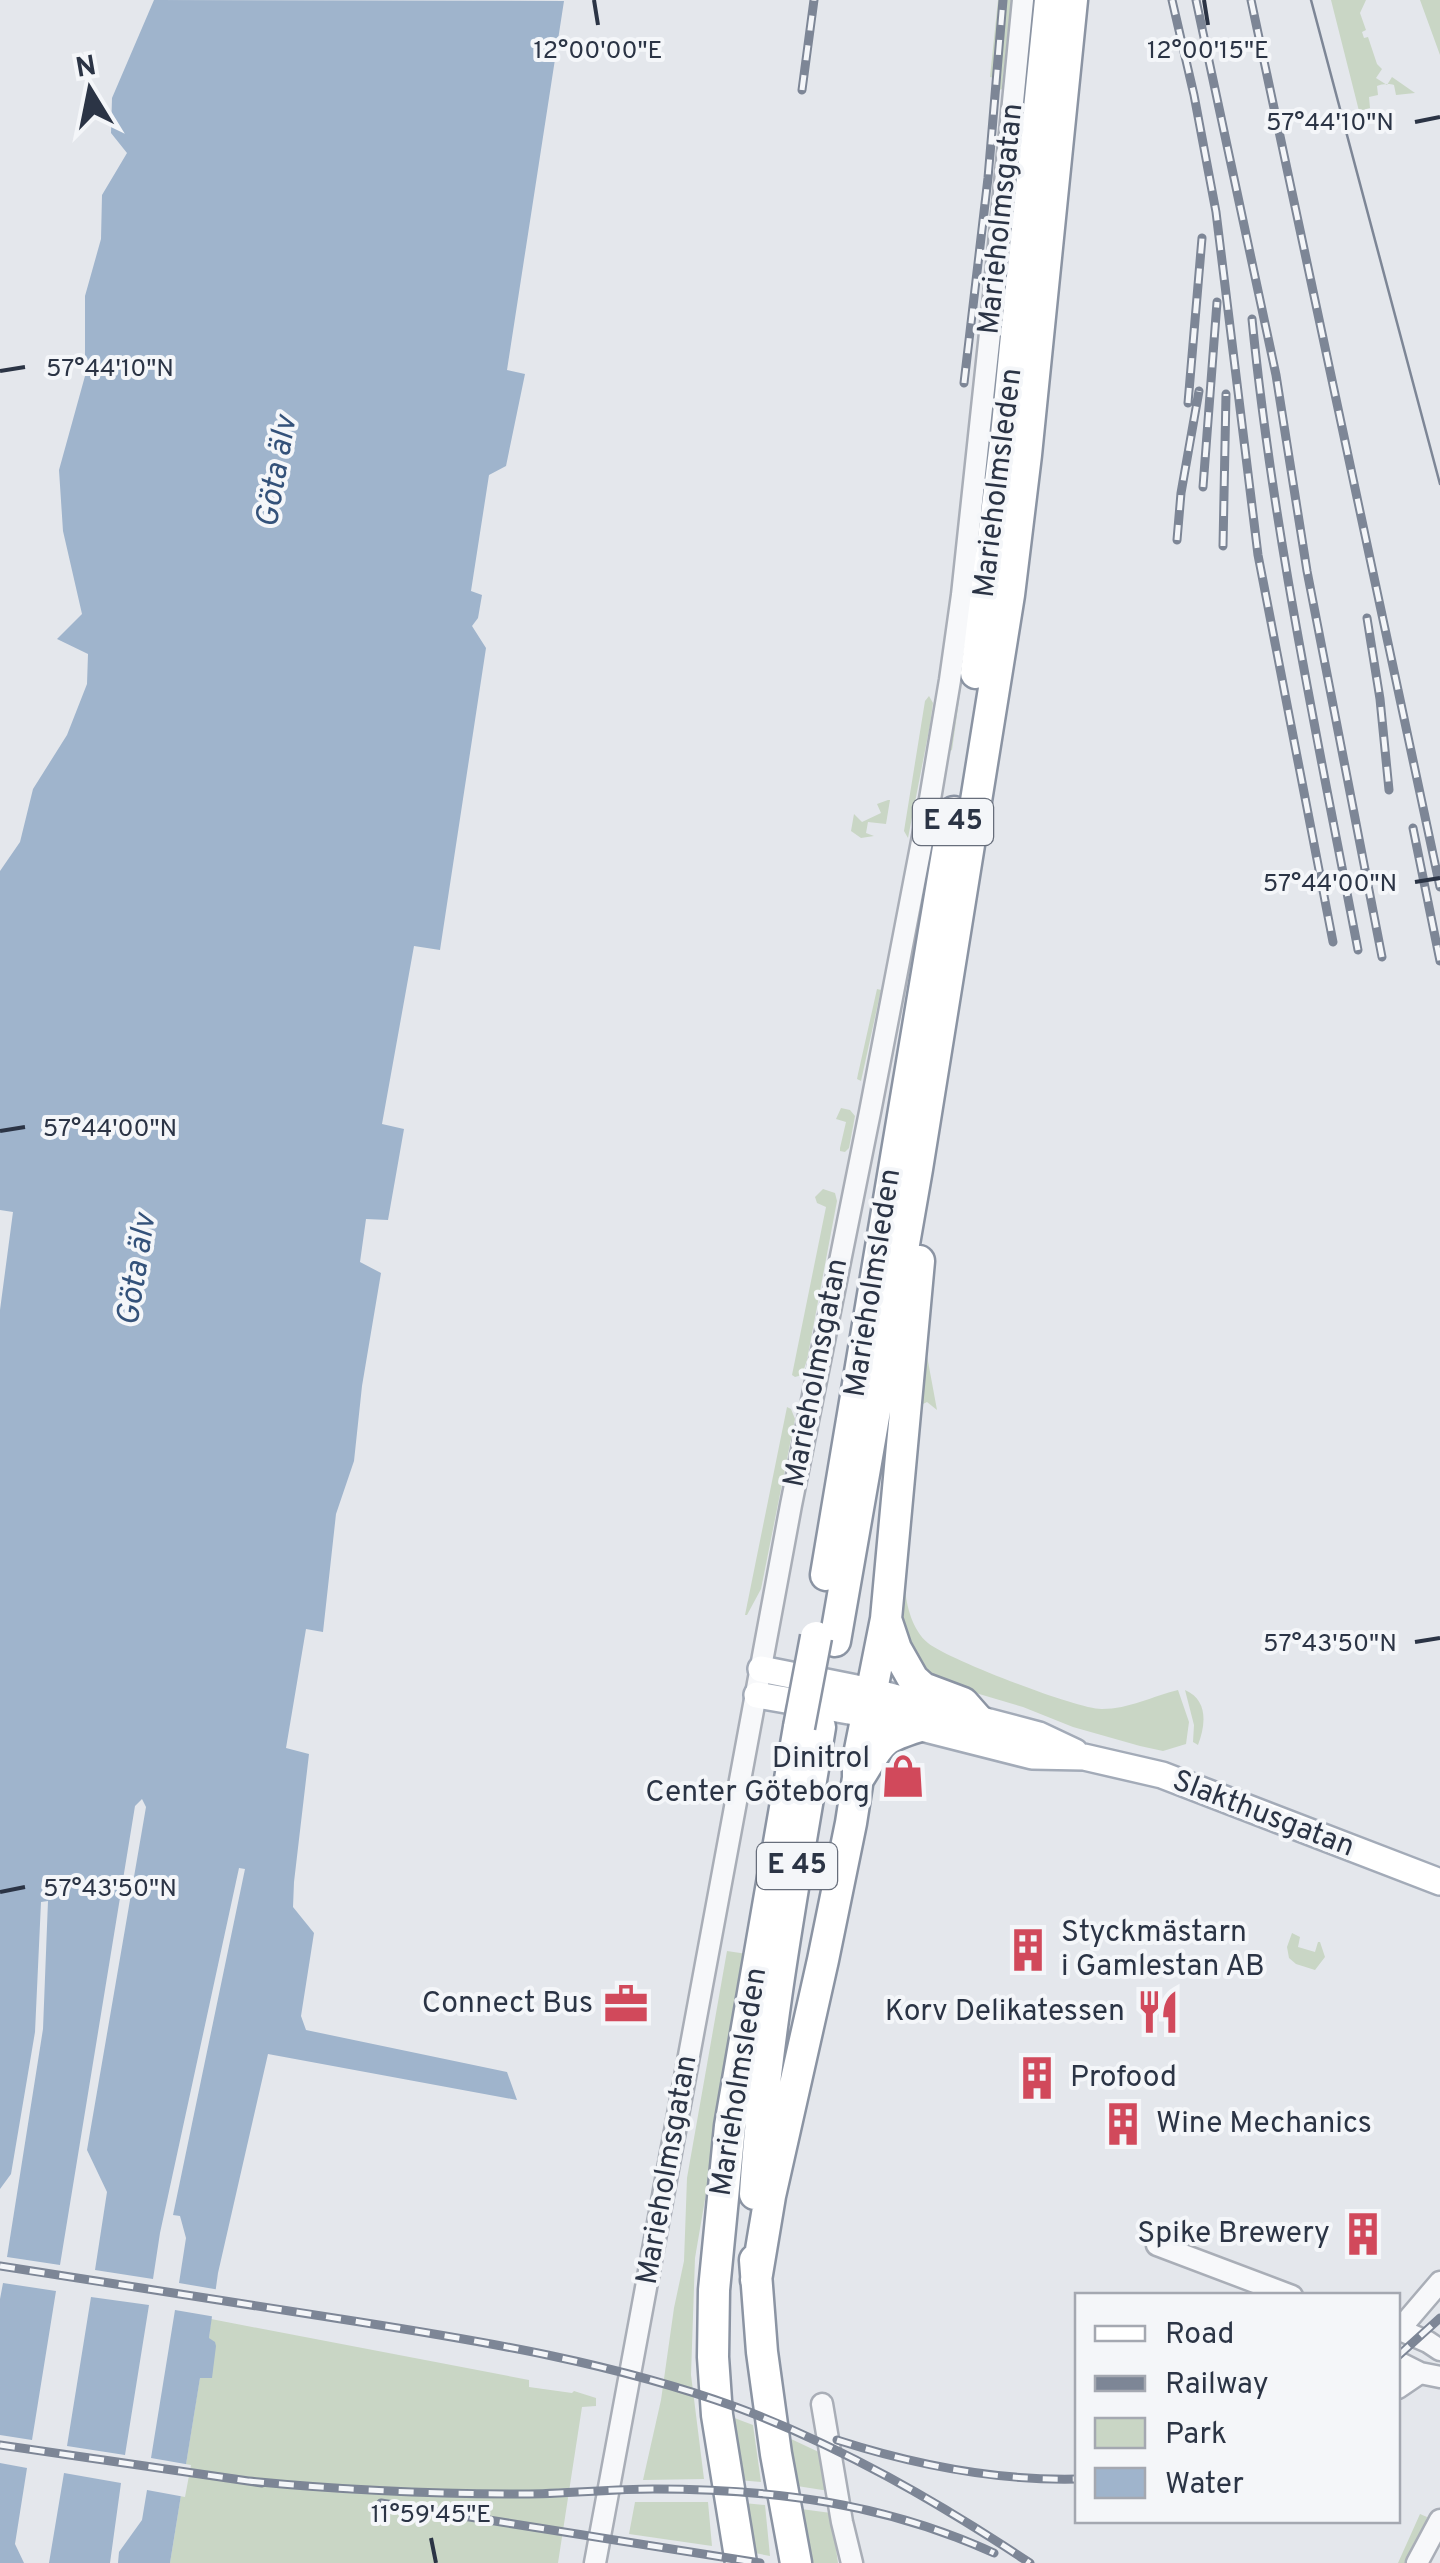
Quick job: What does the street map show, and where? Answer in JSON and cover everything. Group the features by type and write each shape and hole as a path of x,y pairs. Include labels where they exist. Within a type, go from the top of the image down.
{"highway":[{"name":"Marieholmsleden","path":"826,1639 978,662 1006,434 1050,0"},
{"name":"Marieholmsleden","path":"740,2563 717,2415 714,2357 714,2290 730,2126 917,1169 1009,595 1072,0"},
{"path":"756,2280 770,2196 834,1908 886,1619 922,1232 917,1169"},
{"path":"886,1619 913,1680 923,1688 963,1703 978,1720"},
{"name":"Marieholmsleden","path":"796,2563 762,2352 754,2202 760,2115 810,1727"},
{"path":"858,1778 882,1741 917,1727"},
{"name":"E 45","path":"762,2352 764,2434 782,2563"},
{"name":"E 45","path":"717,2415 720,2563"}],"main road":[{"name":"Slakthusgatan","path":"759,1682 978,1720 1039,1735 1084,1757 1195,1787 1440,1882"},
{"name":"Slakthusgatan","path":"869,1702 917,1727 1032,1756 1084,1757"}],"street":[{"name":"Marieholmsgatan","path":"596,2563 791,1505 904,938 950,680 1024,0"},
{"path":"1158,2245 1284,2293"},
{"path":"1400,2327 1440,2282"},
{"path":"1400,2330 1440,2350"},
{"path":"1400,2363 1430,2375"},
{"path":"1400,2387 1430,2375"},
{"path":"822,2404 852,2560"},
{"path":"1418,2563 1440,2520"}],"green space":[{"path":"998,0 1011,0 1002,89 997,91 994,78 990,77"},
{"path":"1331,0 1366,0 1360,13 1366,30 1362,32 1382,69 1376,78 1385,84 1377,86 1378,95 1369,97 1370,108 1359,111"},
{"path":"1420,0 1440,0 1440,55"},
{"path":"1392,77 1415,93 1396,95 1394,85 1388,84"},
{"path":"1030,81 988,495 950,751 970,604 1026,84"},
{"path":"929,696 933,703 930,725 908,838 904,831 925,701"},
{"path":"890,800 886,824 868,822 866,833 874,836 861,838 851,831 854,814 862,822 881,813 877,804"},
{"path":"877,989 881,990 861,1081 857,1079"},
{"path":"841,1108 855,1116 845,1152 840,1148 846,1122 836,1119"},
{"path":"823,1189 835,1193 837,1201 807,1360 802,1375 795,1377 792,1375 826,1207 817,1203 815,1197"},
{"path":"925,1345 937,1410 927,1402 921,1405 905,1587 918,1632 940,1650 985,1671 1089,1707 1122,1707 1178,1690 1189,1722 1186,1744 1163,1751 1140,1746 942,1683 926,1670 903,1637 897,1612"},
{"path":"787,1407 795,1419 761,1589 745,1615"},
{"path":"1185,1690 1198,1700 1203,1713 1198,1745 1193,1742 1194,1725"},
{"path":"1292,1933 1300,1937 1298,1947 1315,1952 1320,1942 1325,1957 1315,1970 1289,1958 1287,1947"},
{"path":"727,1951 747,1954 695,2258 691,2375 704,2479 643,2480 684,2261 687,2178"},
{"path":"211,2319 529,2380 529,2387 574,2391 596,2398 596,2406 582,2407 558,2563 170,2563 200,2377 211,2378"},
{"path":"729,2416 753,2425 761,2482 738,2480"},
{"path":"791,2439 823,2454 829,2491 797,2486"},
{"path":"635,2502 708,2502 712,2546 629,2534"},
{"path":"744,2503 765,2505 770,2556 750,2552"},
{"path":"801,2509 831,2513 838,2563 810,2563"},
{"path":"1420,2514 1427,2517 1421,2541 1410,2563 1398,2563"}],"water":[{"name":"Göta älv","path":"154,0 564,1 507,370 525,374 506,466 489,475 471,591 482,595 478,618 472,626 486,648 440,950 414,946 382,1124 404,1129 388,1220 366,1219 360,1262 381,1273 354,1461 336,1514 323,1632 306,1629 286,1748 309,1754 293,1907 314,1933 301,2016 306,2030 507,2072 517,2100 268,2054 218,2273 209,2338 216,2346 212,2378 200,2378 170,2563 0,2563 0,1310 13,1212 0,1210 0,871 20,842 33,789 67,735 87,684 88,654 57,639 82,614 63,531 59,470 85,376 85,296 101,239 102,195 127,153 111,133 112,98"}],"pier":[{"path":"142,1799 146,1807 87,2150 107,2192 95,2270 153,2279 239,1868 245,1869 173,2215 180,2216 186,2238 179,2283 220,2290 216,2317 175,2310 151,2458 191,2465 185,2497 147,2490 142,2520 119,2552 118,2563 110,2563 121,2483 64,2473 49,2563 24,2563 15,2544 27,2468 0,2463 0,2435 32,2440 56,2291 3,2283 0,2299 0,2189 11,2174 35,2032 41,1902 48,1901 43,2029 7,2257 60,2265 135,1806","holes":["91,2297 149,2305 125,2455 67,2446"]}],"tram line":[{"path":"1311,0 1440,484"}],"railway":[{"path":"802,90 814,0"},
{"path":"964,383 988,178 1003,0"},
{"path":"1172,0 1216,212 1258,555 1333,942"},
{"path":"1196,0 1276,375 1307,571 1382,957"},
{"path":"1251,0 1440,887"},
{"path":"1188,403 1202,238"},
{"path":"1203,487 1217,302"},
{"path":"1252,319 1284,557 1358,950"},
{"path":"1177,540 1199,391"},
{"path":"1223,546 1226,394"},
{"path":"1367,618 1389,790"},
{"path":"1413,828 1440,961"},
{"path":"0,2266 455,2338 644,2378 736,2407 851,2457 960,2518 1030,2563"},
{"path":"1400,2354 1440,2318"},
{"path":"837,2440 956,2470 1075,2479"},
{"path":"0,2445 262,2483"},
{"path":"249,2481 455,2493 653,2489 785,2496 911,2522 994,2553"},
{"path":"381,2503 760,2563"}],"place":[{"name":"Dinitrol Center Göteborg","path":"903,1776"},
{"name":"Styckmästarn i Gamlestan AB","path":"1028,1950"},
{"name":"Connect Bus","path":"626,2004"},
{"name":"Korv Delikatessen","path":"1158,2012"},
{"name":"Profood","path":"1037,2078"},
{"name":"Wine Mechanics","path":"1123,2124"},
{"name":"Spike Brewery","path":"1363,2234"}]}
